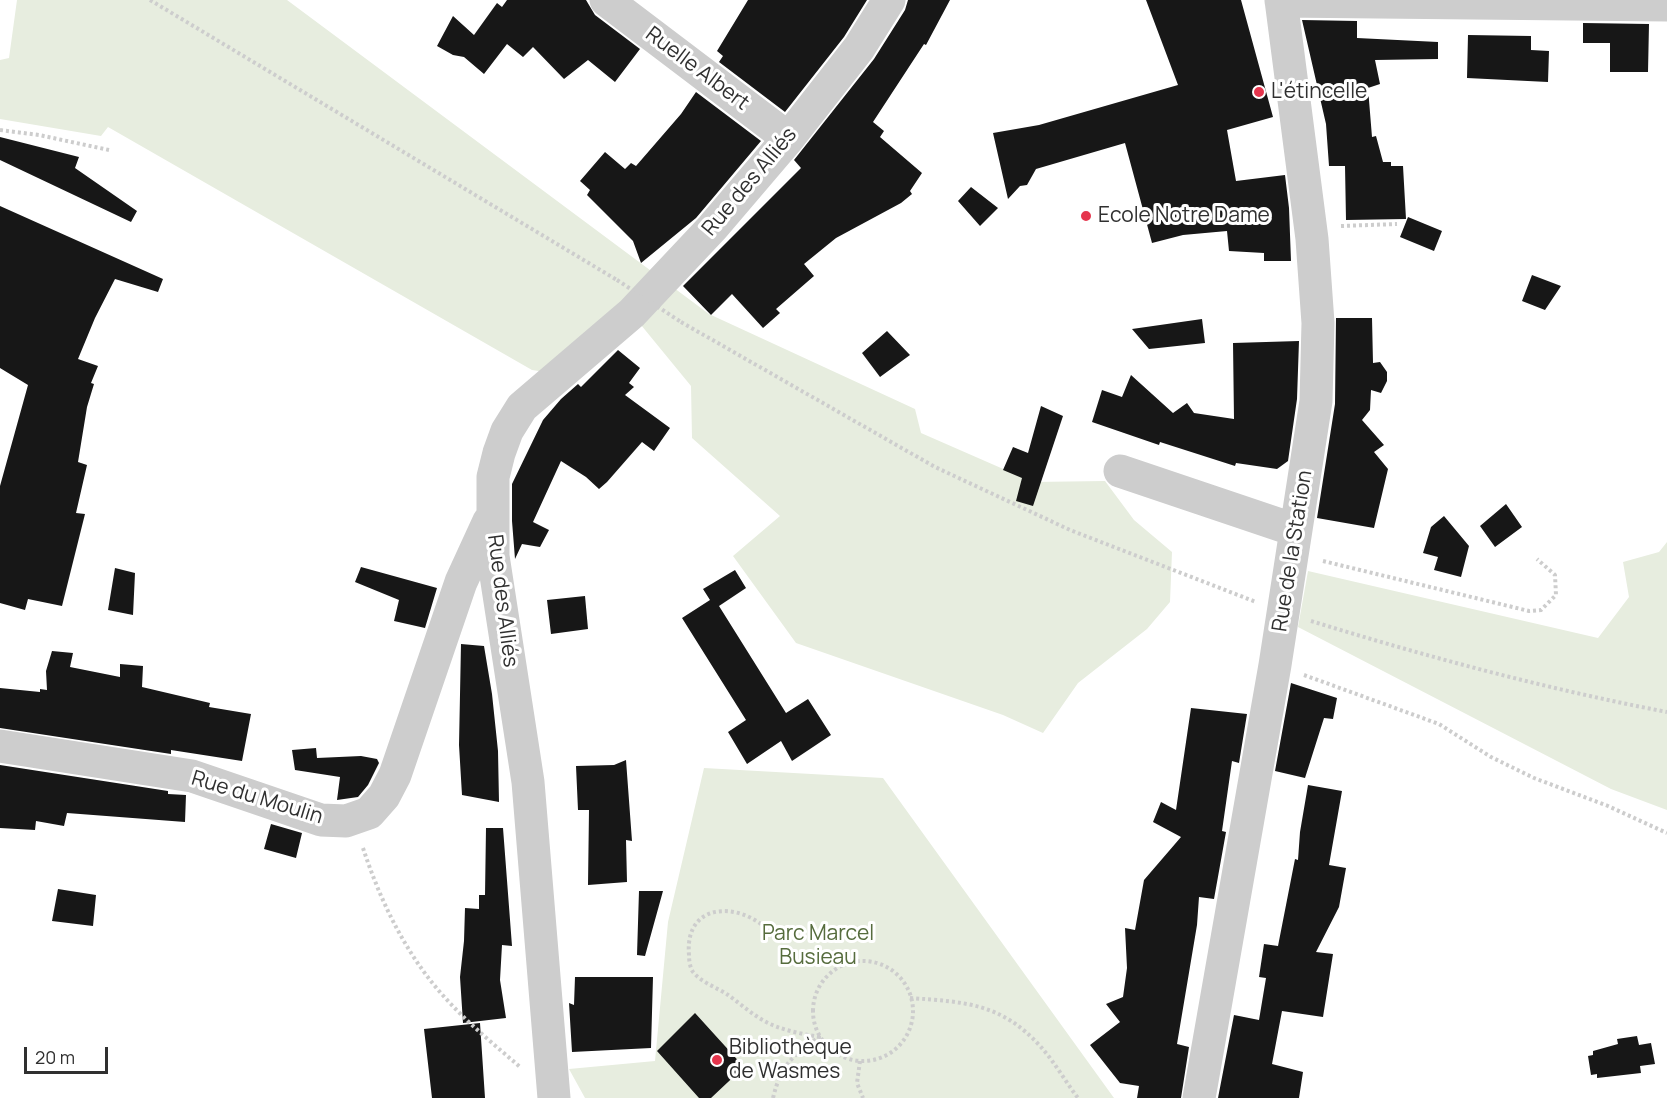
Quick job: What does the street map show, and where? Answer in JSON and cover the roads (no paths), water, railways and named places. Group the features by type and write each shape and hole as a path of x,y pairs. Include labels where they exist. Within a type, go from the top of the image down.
{"street":[{"name":"Ruelle Albert","path":"606,0 788,138"},
{"name":"Rue des Alliés","path":"553,1085 529,791 493,556 492,513 495,469 507,431 522,407 632,314 712,228 788,138 859,48 889,0"},
{"path":"1281,1 1667,5"},
{"name":"Rue de la Station","path":"1199,1098 1275,665 1316,400 1318,323 1311,228 1281,1"},
{"path":"1120,471 1294,542"},
{"name":"Rue du Moulin","path":"0,746 192,776 321,820 346,821 369,813 384,796 395,774 461,582 492,513"}],"place":[{"name":"L'étincelle","path":"1259,92"},
{"name":"Ecole Notre Dame","path":"1086,216"},
{"name":"Bibliothèque de Wasmes","path":"717,1060"}],"park label":[{"name":"Parc Marcel Busieau","path":"818,946"}]}
